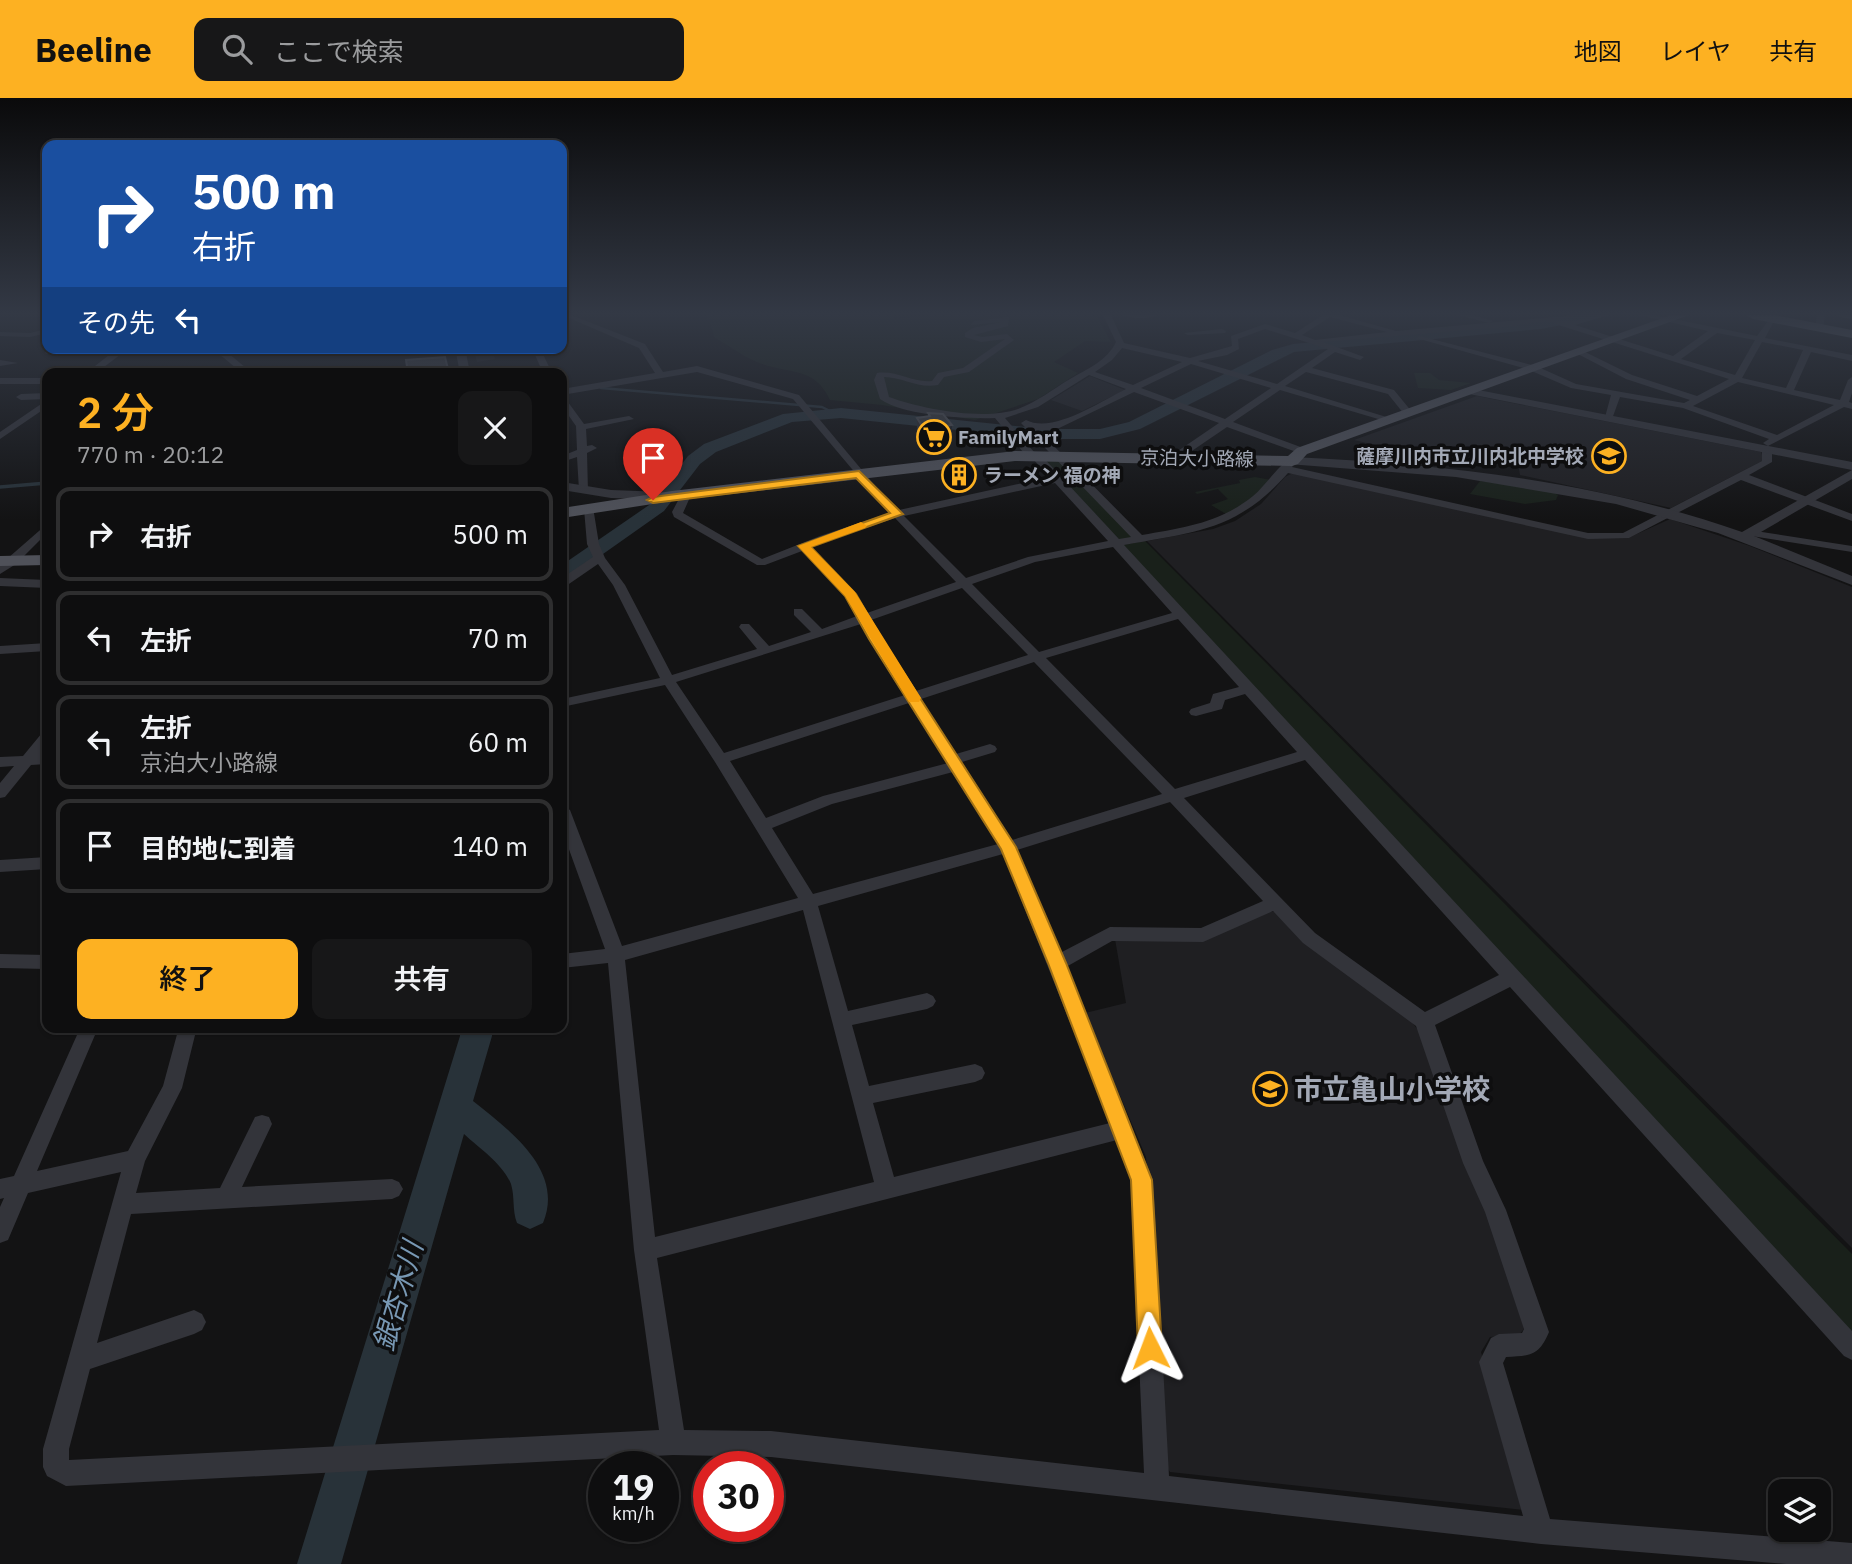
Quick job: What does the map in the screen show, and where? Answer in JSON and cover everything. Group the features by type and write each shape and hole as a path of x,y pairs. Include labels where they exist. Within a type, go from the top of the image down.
{"main road":[{"name":"京泊大小路線","path":"567,511 589,500 669,497 1033,455 1293,460 1388,419 1490,383"},
{"path":"4,564 42,560"}],"street":[{"path":"567,390 606,383"},
{"path":"741,383 793,395 859,474 897,514 1309,938 1424,1021 1473,1163 1495,1210 1537,1332 1528,1344 1499,1346 1491,1362 1541,1531"},
{"path":"878,383 885,399 894,403 998,416 1017,413 1044,401 1071,383"},
{"path":"914,383 933,383"},
{"path":"1118,383 1224,422 1293,460 1588,536 1625,536 1767,462 1763,448"},
{"path":"1030,427 1052,428 1143,383"},
{"path":"1266,383 1388,419"},
{"path":"1176,457 1284,383"},
{"path":"1357,383 1391,393 1407,412"},
{"path":"1568,383 1685,406 1777,438"},
{"path":"1649,383 1696,399"},
{"path":"1685,406 1728,383"},
{"path":"1756,383 1848,405"},
{"path":"1789,391 1792,383"},
{"path":"1848,405 1851,383"},
{"path":"1468,391 1852,466"},
{"path":"21,397 35,393 42,395"},
{"path":"1608,418 1616,394"},
{"path":"1763,448 1777,438 1848,405"},
{"path":"567,407 581,427 580,453 597,553 619,585 668,680 721,759 809,902 887,1189"},
{"path":"0,436 42,408"},
{"path":"1017,413 1140,540"},
{"path":"998,416 1852,1348"},
{"path":"581,427 629,419"},
{"path":"567,457 592,448"},
{"path":"1293,460 1468,472 1546,485 1746,535 1852,549"},
{"path":"567,702 668,680 766,651 1032,559 1140,540 1227,520 1258,500 1293,460"},
{"path":"1746,535 1852,474"},
{"path":"1741,476 1852,518"},
{"path":"669,497 678,515 761,564 897,514 1057,480"},
{"path":"567,489 589,500"},
{"path":"4,564 42,531"},
{"path":"1746,535 1852,581"},
{"path":"804,546 850,594 1008,847 1123,1129 1142,1180 1157,1487"},
{"path":"567,579 597,553"},
{"path":"0,582 42,584"},
{"path":"798,612 820,634"},
{"path":"721,759 1036,657 1180,615"},
{"path":"745,628 766,651"},
{"path":"0,650 42,647"},
{"path":"1196,712 1217,706 1218,697 1247,689"},
{"path":"0,793 42,742"},
{"path":"762,826 828,800 955,763 990,749"},
{"path":"567,960 616,955 1008,847 1306,754"},
{"path":"0,762 42,759"},
{"path":"567,823 616,955 645,1250 673,1442"},
{"path":"0,866 42,863"},
{"path":"1057,963 1111,934 1203,935 1275,903"},
{"path":"0,961 42,962"},
{"path":"1424,1021 1512,977"},
{"path":"841,1020 927,1001"},
{"path":"186,1033 172,1088 135,1159 122,1204 57,1449 56,1467 66,1473 673,1442 771,1444 1541,1531 1852,1556"},
{"path":"0,1232 10,1187 86,1035"},
{"path":"862,1096 975,1073"},
{"path":"226,1198 262,1124"},
{"path":"645,1250 1123,1129"},
{"path":"10,1187 135,1159"},
{"path":"122,1204 392,1189"},
{"path":"82,1360 194,1322"}],"shaded area":[{"path":"818,383 1062,383 1038,399 975,420 882,405 830,400"},
{"path":"1078,383 1109,383 1125,390 1082,411 1051,400"},
{"path":"1417,383 1470,383 1451,390 1418,388"},
{"name":"薩摩川内市立川内北中学校","path":"1477,396 1761,452 1764,460 1671,508 1520,475 1518,464 1384,447 1354,440"},
{"path":"1043,460 1059,460 1133,538 1120,540"},
{"path":"1293,473 1588,538 1628,538 1670,519 1750,546 1852,587 1852,1248 1147,541 1213,529 1235,521 1261,504 1285,477"},
{"path":"1255,477 1271,480 1243,506 1226,514 1211,505 1228,499 1218,489 1197,494 1195,492 1240,483 1239,480"},
{"path":"1480,481 1550,490 1558,495 1556,500 1525,504 1470,494"},
{"path":"1145,541 1852,1254 1852,1342 1123,545"},
{"name":"市立亀山小学校","path":"1268,911 1276,912 1404,1012 1422,1035 1526,1326 1520,1334 1490,1337 1481,1352 1524,1510 1170,1472 1165,1464 1146,1157 1085,1013 1126,1003 1115,939 1206,940"}],"building":[{"path":"928,413 943,414 952,425 924,429 917,418 930,416"}],"waterway":[{"name":"銀杏木川","path":"567,571 658,507 694,460 710,448 789,417 841,413 1044,434 1100,434 1134,426 1217,383"},
{"path":"601,388 822,407 834,413 841,413"},
{"path":"0,487 42,483"},
{"name":"銀杏木川","path":"455,1106 476,1033"},
{"name":"銀杏木川","path":"319,1564 455,1106"},
{"path":"455,1106 508,1151 528,1180 530,1211"}],"slow traffic":[{"path":"861,526 804,546 850,594 914,698"}],"place":[{"name":"FamilyMart","path":"934,437"},
{"name":"薩摩川内市立川内北中学校","path":"1609,456"},
{"name":"ラーメン 福の神","path":"959,475"},
{"name":"市立亀山小学校","path":"1270,1089"}],"route":[{"path":"653,500 859,474 897,514 804,546 850,594 1008,847 1057,963 1142,1180 1150,1348"}]}
